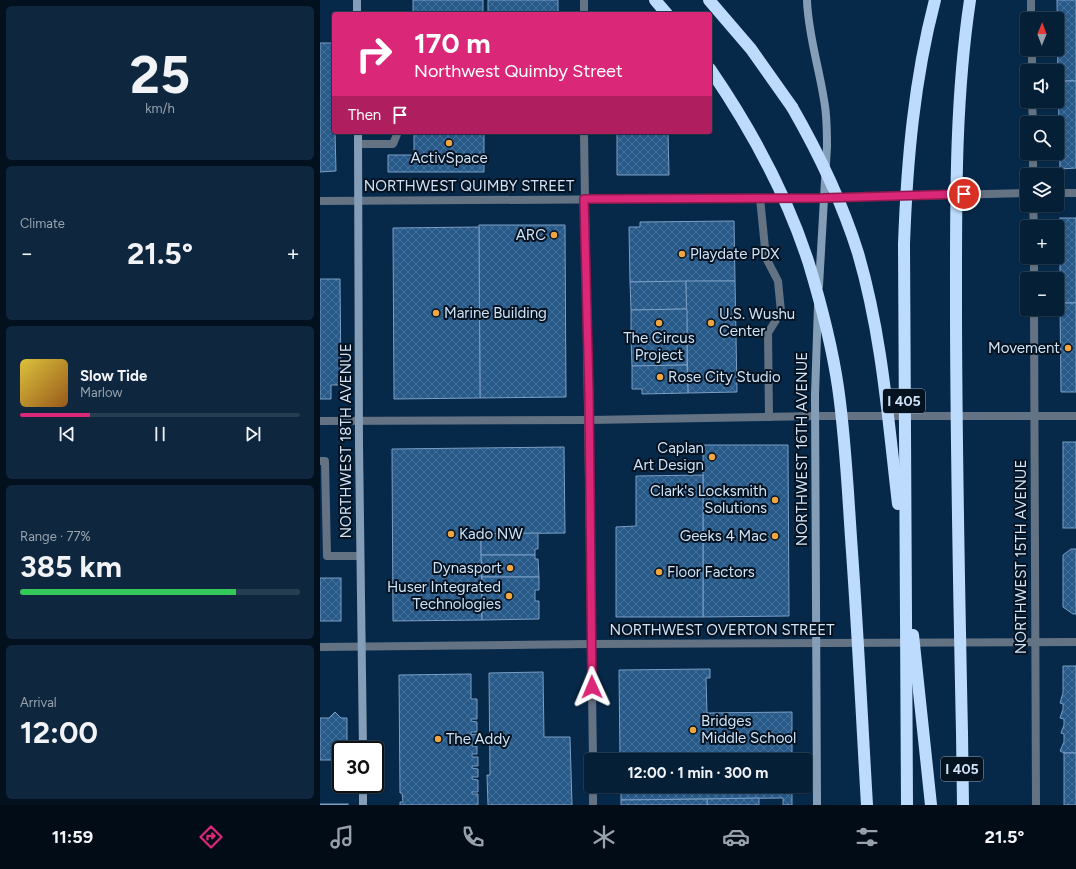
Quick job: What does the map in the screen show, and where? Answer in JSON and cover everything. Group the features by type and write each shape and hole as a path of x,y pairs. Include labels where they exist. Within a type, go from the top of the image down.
{"highway":[{"path":"655,0 665,12"},
{"path":"709,0 751,49 792,107 813,144 829,177 857,252 874,319 882,362 931,805"},
{"name":"I 405","path":"907,805 904,229 909,148 914,105 921,63 935,0"},
{"name":"I 405","path":"963,805 956,413 956,244 961,80 970,0"},
{"path":"712,72 742,118 772,173 808,263 828,338 838,386 845,449 859,649 867,805"}],"street":[{"path":"357,0 357,12"},
{"path":"584,0 584,12"},
{"name":"NORTHWEST 16TH AVENUE","path":"807,0 808,18 826,114 827,146 816,339 815,416 818,805"},
{"path":"1031,0 1032,12"},
{"name":"NORTHWEST 18TH AVENUE","path":"358,134 360,556 363,741"},
{"path":"358,144 393,144 397,134"},
{"path":"584,134 593,753"},
{"path":"1064,193 1076,192"},
{"name":"NORTHWEST QUIMBY STREET","path":"320,201 823,198 1020,193"},
{"path":"760,198 766,258 778,281 780,312 768,333 769,417"},
{"name":"NORTHWEST 15TH AVENUE","path":"1034,316 1036,805"},
{"path":"320,421 589,420 815,416 1076,416"},
{"path":"320,461 325,461 323,522 327,556 360,556"},
{"name":"NORTHWEST OVERTON STREET","path":"320,647 592,644 1076,642"},
{"path":"363,793 363,805"},
{"path":"593,793 593,805"}],"building":[{"path":"413,0 483,0 483,12 413,12"},
{"path":"488,0 558,0 558,12 488,12"},
{"path":"1057,0 1076,0 1076,81 1064,81 1064,64 1058,64 1058,56 1064,56 1064,12 1057,12"},
{"path":"320,43 332,43 332,134 335,134 336,171 320,172"},
{"path":"1064,81 1076,81 1076,168 1060,168 1060,160 1064,160 1064,116 1059,116 1059,108 1064,108"},
{"name":"ActivSpace","path":"414,134 484,134 484,172 388,172 388,155 414,155"},
{"path":"617,134 668,134 669,175 617,175"},
{"path":"1060,218 1076,218 1076,303 1064,303 1064,272 1060,272 1060,264 1064,264 1064,220 1060,220"},
{"name":"Playdate PDX","path":"734,221 735,281 630,282 629,227 640,227 640,222"},
{"path":"479,225 565,225 566,397 480,398"},
{"name":"Marine Building","path":"479,227 480,398 394,399 393,228"},
{"path":"320,279 340,279 341,385 331,385 331,399 320,399"},
{"path":"686,281 687,309 631,310 630,282"},
{"name":"U.S. Wushu Center","path":"686,281 735,281 737,392 688,393"},
{"name":"Movement","path":"1064,303 1076,303 1076,392 1061,392 1060,316 1064,316"},
{"name":"The Circus Project","path":"687,309 687,337 631,338 631,310"},
{"path":"687,337 687,365 632,366 631,338"},
{"name":"Rose City Studio","path":"687,365 688,393 642,394 642,389 632,389 632,366"},
{"path":"1063,442 1076,442 1076,528 1063,528"},
{"path":"703,445 788,445 789,616 703,617"},
{"name":"Kado NW","path":"564,447 565,533 481,534 482,620 393,621 392,449"},
{"name":"Floor Factors","path":"703,475 703,617 616,617 616,527 636,526 636,476"},
{"path":"538,533 538,549 535,549 535,555 481,555 481,534"},
{"path":"1071,549 1076,549 1076,614 1073,614 1063,607 1063,555"},
{"name":"Dynasport","path":"481,555 535,555 535,559 538,559 539,577 482,577"},
{"name":"Huser Integrated Technologies","path":"482,577 539,577 539,590 535,590 535,601 539,601 539,619 482,620"},
{"path":"320,578 341,578 341,621 320,621"},
{"path":"1063,666 1076,666 1076,753 1064,753 1060,751 1064,742 1064,734 1061,733 1064,725 1064,719 1060,718 1063,709 1063,704 1060,703 1063,693"},
{"path":"710,669 710,678 706,678 707,713 792,712 792,753 620,753 619,670"},
{"path":"543,672 544,737 570,737 572,805 488,805 487,775 490,775 489,673"},
{"name":"The Addy","path":"471,674 471,699 477,699 477,719 471,719 471,721 477,722 477,732 471,732 471,735 477,734 477,743 472,744 472,746 477,746 477,754 472,754 472,757 478,757 478,766 472,766 472,768 478,769 478,777 472,777 472,779 478,780 478,792 472,792 472,794 478,794 478,805 400,805 400,802 403,802 402,793 400,793 399,675"},
{"path":"335,712 341,718 347,718 347,741 332,741 332,760 320,760 320,718 329,718"},
{"path":"1064,753 1076,753 1076,805 1064,805"},
{"path":"621,793 792,793 792,805 783,805 783,798 621,800"},
{"path":"759,798 759,805 707,805 707,799"},
{"path":"707,799 707,805 621,805 621,800"},
{"path":"348,804 348,805 320,805"}],"place":[{"name":"ActivSpace","path":"449,143"},
{"name":"ARC","path":"554,235"},
{"name":"Playdate PDX","path":"682,254"},
{"name":"Marine Building","path":"436,313"},
{"name":"The Circus Project","path":"659,323"},
{"name":"U.S. Wushu Center","path":"711,323"},
{"name":"Movement","path":"1068,348"},
{"name":"Rose City Studio","path":"660,377"},
{"name":"Caplan Art Design","path":"712,457"},
{"name":"Clark's Locksmith Solutions","path":"775,500"},
{"name":"Kado NW","path":"451,534"},
{"name":"Geeks 4 Mac","path":"775,536"},
{"name":"Dynasport","path":"510,568"},
{"name":"Floor Factors","path":"659,572"},
{"name":"Huser Integrated Technologies","path":"509,596"},
{"name":"Bridges Middle School","path":"693,730"},
{"name":"The Addy","path":"438,739"}],"route":[{"path":"592,687 589,393 584,199 823,198 964,194"}]}
